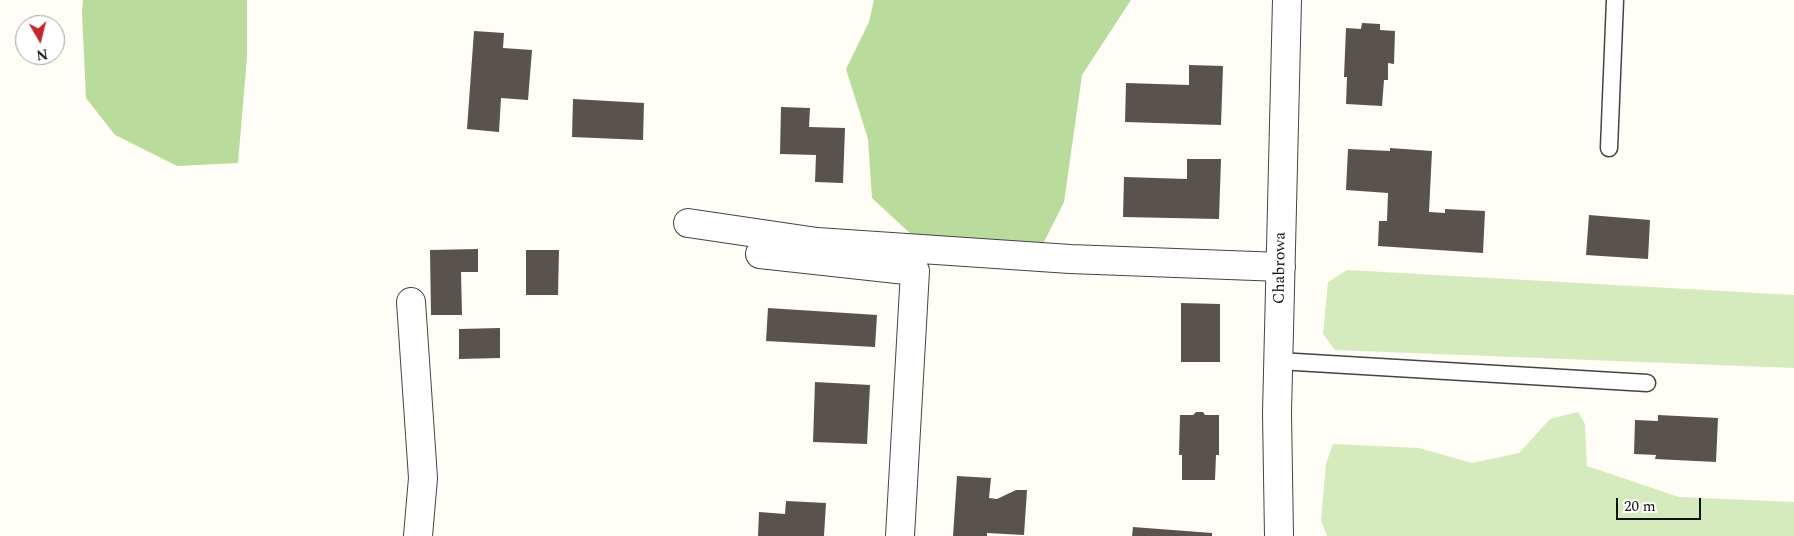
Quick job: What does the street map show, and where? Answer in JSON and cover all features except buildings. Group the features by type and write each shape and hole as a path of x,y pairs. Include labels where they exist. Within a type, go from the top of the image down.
{"street":[{"name":"Chabrowa","path":"1279,536 1277,413 1287,0"},
{"path":"688,223 817,242 1070,259 1281,267"},
{"path":"760,254 915,272 900,536"},
{"path":"410,302 423,478 418,536"}],"lane":[{"path":"1610,148 1615,0"},
{"path":"1279,360 1647,383"}],"green space":[{"path":"83,0 247,0 247,57 238,163 177,166 115,135 86,98"},
{"path":"874,0 1131,0 1082,75 1064,202 1043,244 913,236 872,198 868,139 846,69 869,22"},
{"path":"1347,270 1794,295 1794,368 1335,350 1323,334 1328,282"},
{"path":"1578,412 1585,424 1587,466 1679,497 1794,502 1794,536 1327,536 1321,520 1326,464 1333,444 1419,448 1472,463 1519,453 1550,419"}]}
